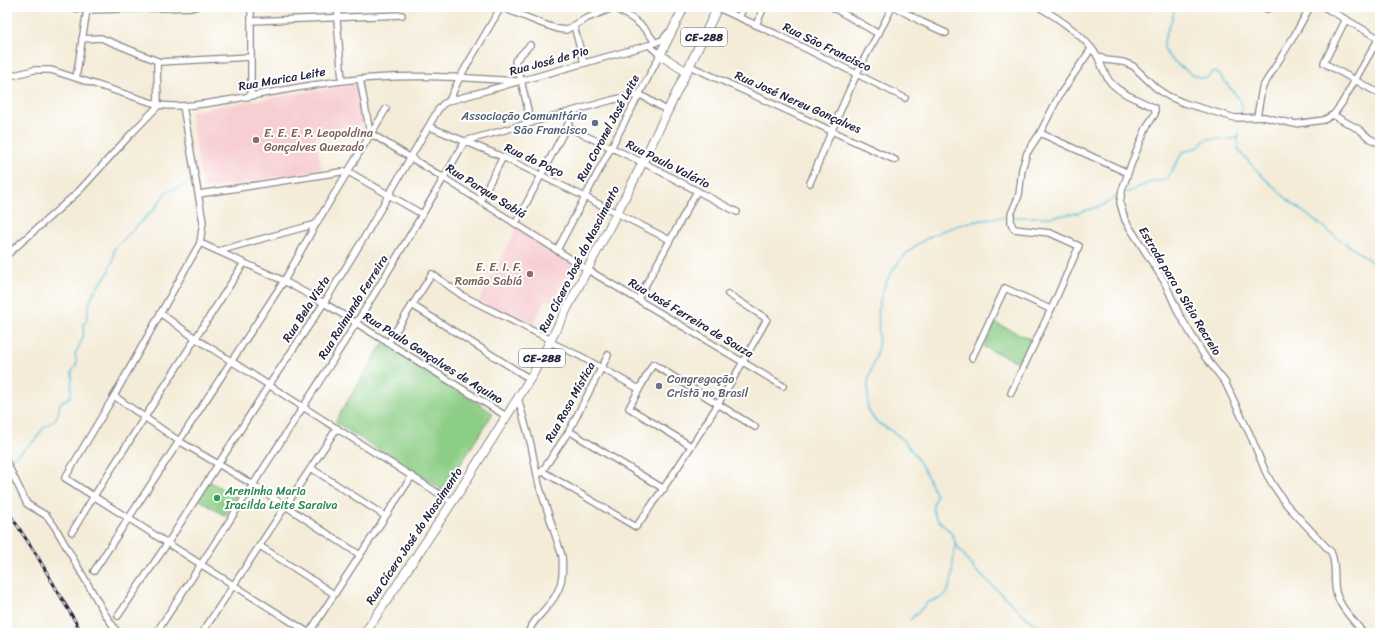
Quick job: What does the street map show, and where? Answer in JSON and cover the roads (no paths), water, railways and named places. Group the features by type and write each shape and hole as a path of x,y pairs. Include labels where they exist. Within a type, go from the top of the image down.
{"main road":[{"name":"Rua Coronel José Leite","path":"660,55 684,7"},
{"name":"Rua Cícero José do Nascimento","path":"365,633 452,502 530,379 617,213 689,69 717,7"},
{"name":"Rua José Nereu Gonçalves","path":"660,55 689,69"}],"street":[{"path":"68,7 86,9 195,7"},
{"path":"251,7 252,96"},
{"path":"339,7 336,20 342,80"},
{"path":"501,7 518,15 558,29 566,30 585,19 614,7"},
{"name":"Rua Bela Vista","path":"118,616 269,385 324,304 430,127 441,106 449,101 460,77 501,7"},
{"name":"Rua José Nereu Gonçalves","path":"614,7 632,18 650,33 652,44 660,55"},
{"name":"Rua São Francisco","path":"717,7 857,73 905,98"},
{"path":"739,17 744,7"},
{"path":"756,25 764,7"},
{"path":"832,7 878,34"},
{"path":"810,183 857,73 893,7 920,22 946,33"},
{"path":"1039,7 1063,22 1096,54 1105,60 1123,62 1133,66 1150,84 1162,93 1177,100 1232,117 1257,117 1276,119 1291,123 1324,120 1333,115 1340,106 1380,37 1324,7"},
{"path":"1257,117 1262,88 1310,7"},
{"path":"76,78 86,9"},
{"path":"251,21 402,15"},
{"name":"Rua Coronel José Leite","path":"652,44 665,37 679,17"},
{"path":"1346,19 1324,62 1380,94"},
{"path":"574,26 584,63"},
{"path":"82,40 101,38 158,62 251,57"},
{"name":"Rua José de Pio","path":"449,101 519,80 652,44"},
{"path":"530,45 515,61 531,123"},
{"path":"1011,393 1079,246 1050,233 1014,230 1011,217 1019,195 1023,164 1027,153 1040,133 1059,96 1092,49"},
{"name":"Estrada para o Sítio Recreio","path":"1096,54 1111,83 1126,95 1154,107 1155,114 1147,127 1128,173 1120,199 1125,220 1164,281 1179,314 1205,357 1225,382 1252,439 1266,473 1273,485 1286,504 1331,552 1334,560 1337,596 1343,608 1363,633"},
{"name":"Rua Coronel José Leite","path":"557,250 660,55"},
{"path":"7,255 80,190 157,107 158,62"},
{"path":"7,77 34,70 46,69 56,71 157,107"},
{"name":"Rua José Nereu Gonçalves","path":"689,69 896,160"},
{"name":"Rua Marica Leite","path":"157,107 183,106 252,96 342,80 413,76 519,80"},
{"path":"360,79 370,133"},
{"path":"465,141 639,94 668,110"},
{"path":"183,106 203,222 200,243 114,396 65,478 309,633 412,476"},
{"path":"94,571 284,281 316,224 386,109"},
{"path":"516,224 575,111"},
{"path":"1333,115 1360,130 1369,138 1380,144"},
{"name":"Rua do Poço","path":"430,127 503,157 670,240"},
{"name":"Rua Paulo Valério","path":"567,127 642,162 737,212"},
{"name":"Rua Parque Sabiá","path":"370,133 444,178 588,270"},
{"path":"1040,133 1128,173"},
{"name":"Rua Raimundo Ferreira","path":"156,633 356,323 465,141"},
{"path":"480,201 503,157"},
{"path":"199,194 348,171 390,194 422,214"},
{"path":"638,299 697,191"},
{"path":"218,251 316,224"},
{"name":"Rua Paulo Gonçalves de Aquino","path":"200,243 284,281 356,323 506,416"},
{"path":"72,532 244,263"},
{"name":"Rua José Ferreira de Souza","path":"588,270 783,386"},
{"path":"388,343 432,274 463,296 551,341 639,389"},
{"path":"972,358 1005,288 1050,309"},
{"path":"542,471 636,527 664,489 718,404 768,319 728,294"},
{"path":"412,306 530,379"},
{"path":"160,313 195,338 232,360 452,502"},
{"name":"Rua Rosa Mística","path":"537,478 569,431 608,355"},
{"path":"691,446 629,408 653,364 755,427"},
{"path":"114,396 179,441 252,484 360,555"},
{"path":"518,398 531,445 537,478 562,556 563,575 555,596 532,623 528,633"},
{"path":"203,632 337,428"},
{"path":"569,431 664,489"},
{"path":"7,463 27,504 47,516 55,527 105,614 118,633"},
{"path":"311,468 385,516"},
{"path":"260,546 334,594"}],"waterway":[{"path":"1175,7 1164,41 1164,47 1167,54 1173,61 1198,77 1207,78 1212,72 1217,72 1240,100 1242,104 1241,115"},
{"path":"1239,133 1239,151 1262,176 1288,200 1380,268"},
{"path":"1126,193 1151,182 1166,180 1183,152 1199,147 1207,139 1232,139 1239,137"},
{"path":"12,458 36,439 43,428 55,420 60,403 71,396 72,372 77,363 75,354 83,338 84,324 87,319 88,308 93,293 109,272 110,265 113,262 114,249 155,208 166,192 185,185 191,180"},
{"path":"1013,217 1050,217 1078,213 1104,205 1119,194"},
{"path":"1009,217 987,219 946,229 911,249 897,264 886,282 879,304 878,346 868,380 868,408 874,419 899,436 918,459 936,495 933,506 935,515 952,534 955,543 975,570 1044,633"},
{"path":"910,620 928,602 939,599 946,594 951,583 955,544"}],"railway":[{"path":"7,510 36,554 82,633"},
{"path":"784,633 832,633"}],"place":[{"name":"Associação Comunitária São Francisco","path":"595,123"},
{"name":"E. E. E. P. Leopoldina Gonçalves Quezado","path":"256,140"},
{"name":"E. E. I. F. Romão Sabiá","path":"530,274"},
{"name":"Congregação Cristã no Brasil","path":"659,386"},
{"name":"Areninha Maria Iracilda Leite Saraiva","path":"217,498"}]}
